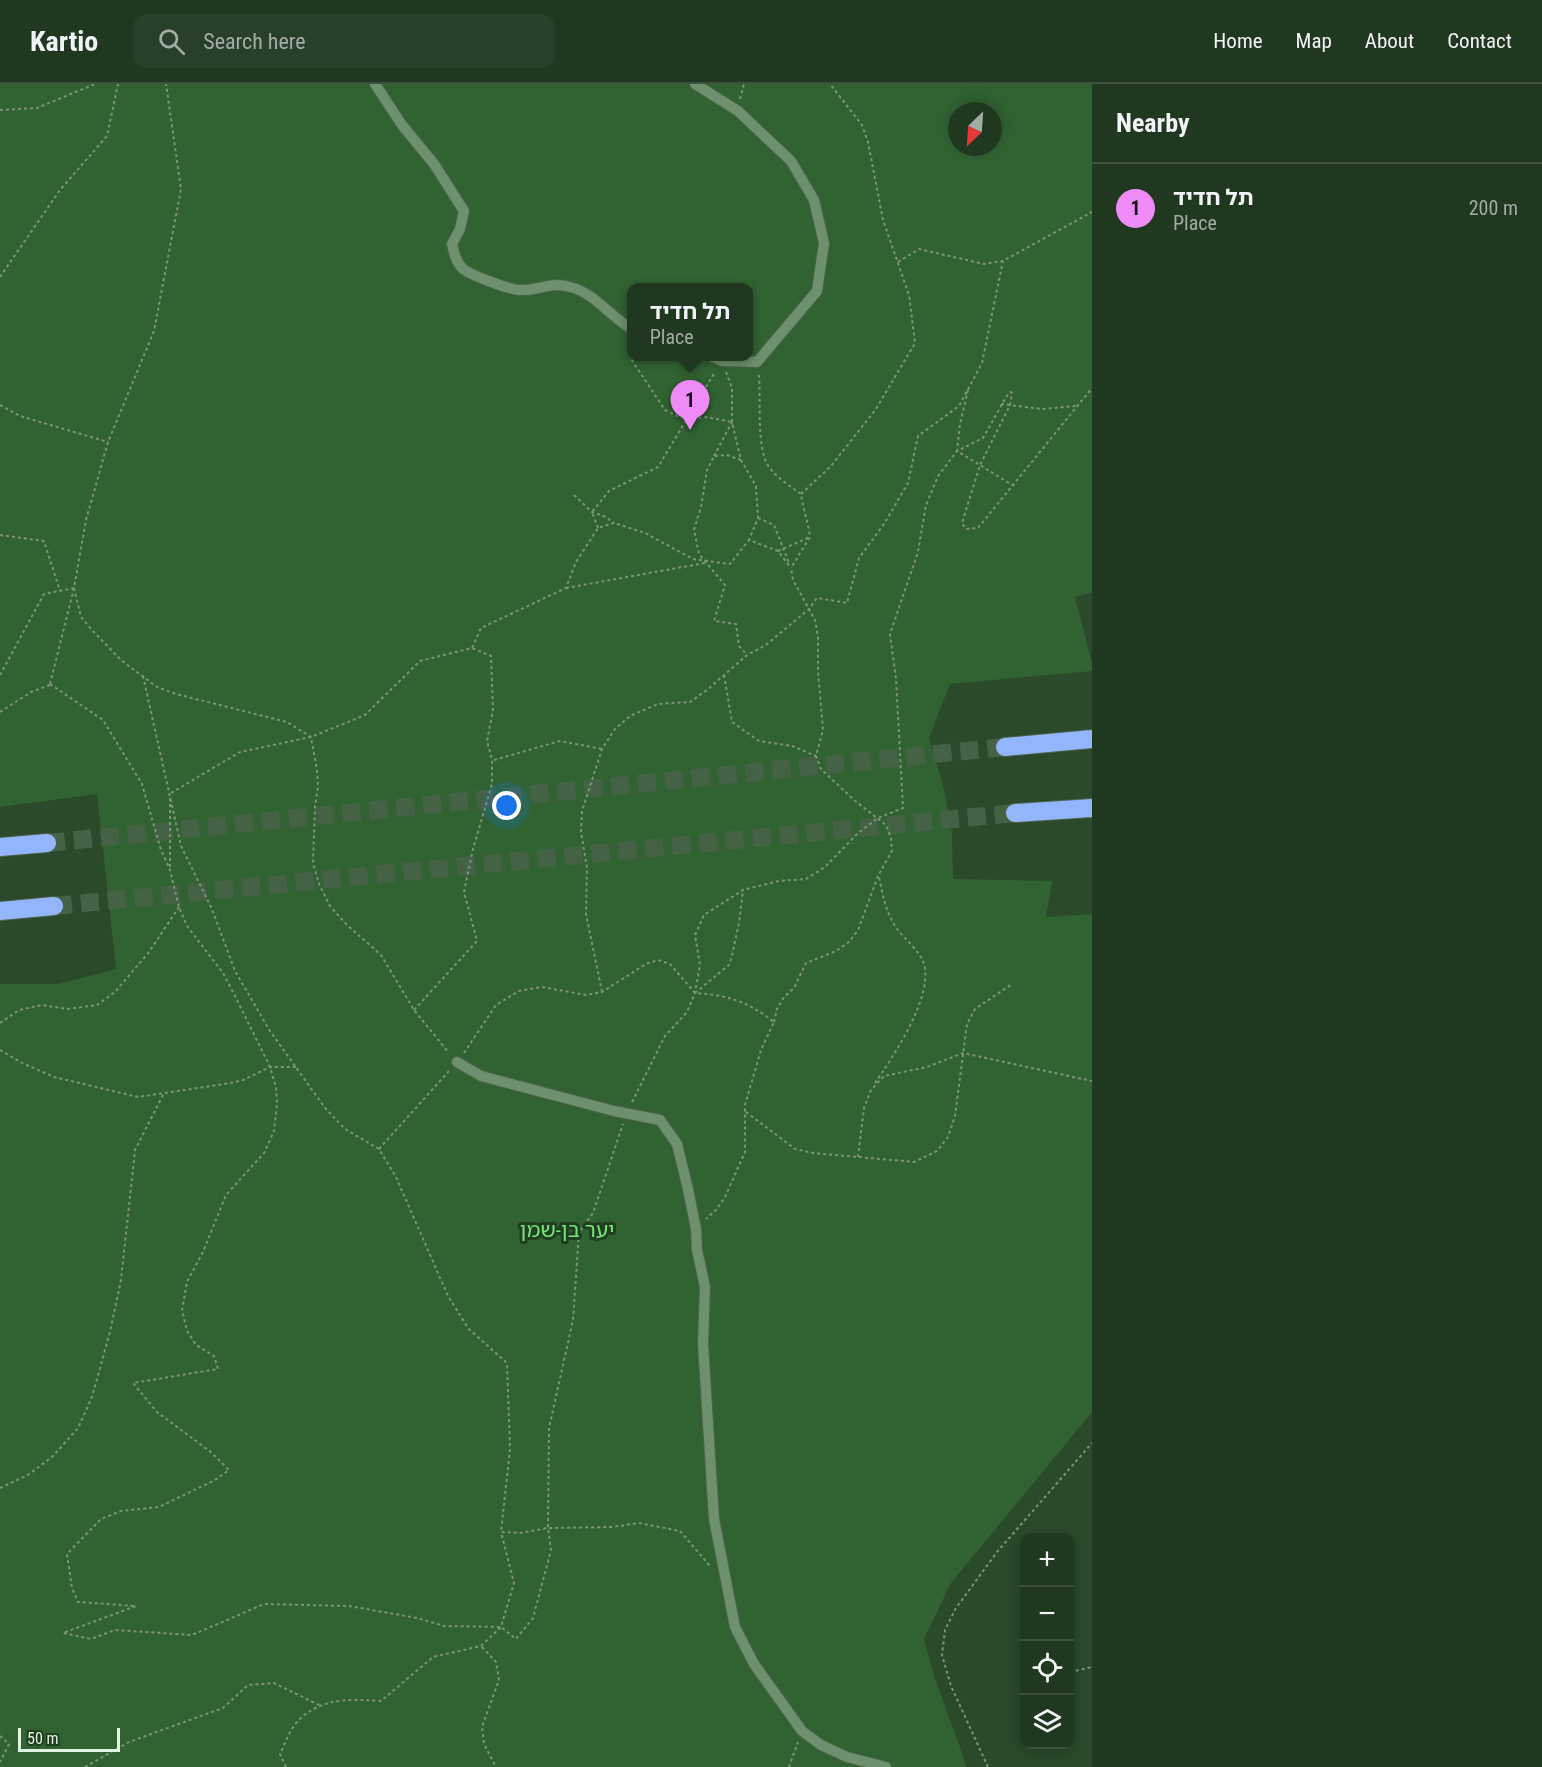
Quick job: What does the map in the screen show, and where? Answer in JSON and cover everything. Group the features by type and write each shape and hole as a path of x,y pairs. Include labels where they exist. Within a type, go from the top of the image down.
{"highway":[{"path":"1005,747 1092,739"},
{"path":"1015,813 1092,807"},
{"path":"0,848 47,843"},
{"path":"0,911 54,906"}],"street":[{"path":"375,84 402,125 434,164 464,211 460,229 452,244 455,257 463,269 504,287 520,290 551,284 572,287 594,298 627,326"},
{"path":"695,84 738,111 791,161 814,200 824,243 817,291 757,362 722,361"},
{"path":"457,1062 481,1076 660,1120 677,1144 696,1229 697,1250 705,1287 703,1343 714,1519 735,1627 754,1664 802,1731 847,1757 886,1767"}],"path":[{"path":"0,110 37,108 95,84"},
{"path":"0,277 60,190 107,136 118,84"},
{"path":"50,684 74,588 82,539 108,442 154,332 181,189 166,84"},
{"path":"801,495 831,466 876,409 915,344 909,295 883,220 868,142 862,125 830,84"},
{"path":"898,262 920,249 984,264 1003,261 1092,212"},
{"path":"602,992 586,914 587,868 581,832 582,811 602,749 615,729 630,716 658,704 690,702 747,656 766,645 809,609 817,598 847,603 859,558 884,524 908,483 918,436 959,406 982,363 1003,261"},
{"path":"632,361 665,410 686,420 706,417 732,422"},
{"path":"592,512 609,490 658,467 722,361"},
{"path":"574,495 592,512 614,523 645,533 693,559 730,564 749,540 758,518 756,486 741,460 732,422 732,388 722,361"},
{"path":"757,362 761,398 760,438 767,466 801,495 810,537 791,568"},
{"path":"957,451 968,388"},
{"path":"50,684 103,720 142,784 187,927 223,973 231,987 270,1067 276,1087 277,1103 274,1131 264,1153 226,1195 203,1252 187,1282 182,1310 187,1331 195,1345 214,1356 218,1369 133,1383 157,1412 212,1452 230,1470 215,1480 159,1507 121,1511 101,1519 67,1554 72,1588 78,1602 136,1606 63,1633 91,1639 115,1630 192,1635 264,1604 349,1606 417,1618 444,1626 501,1627 516,1639 532,1618 551,1550 548,1528 549,1428 573,1320 579,1232 593,1213 626,1113 644,1082 665,1036 687,1011 695,993 700,965 694,935 704,915 742,890 779,881 806,879 825,867 858,832 878,818 903,808 896,679 890,634 918,552 926,506 938,476 957,451 983,438 1010,392 1012,395 1010,405 980,465 962,523 966,529 978,528 1092,388"},
{"path":"1001,404 1042,410 1076,406"},
{"path":"0,405 20,416 108,442"},
{"path":"732,422 707,470 701,507 694,530 699,554 725,585 714,621 736,624 739,646 747,656"},
{"path":"957,451 1014,486"},
{"path":"714,456 727,455 741,460"},
{"path":"592,512 598,528"},
{"path":"696,1229 716,1210 725,1197 745,1152 745,1105 761,1050 774,1022 777,1009 784,997 794,988 806,963 836,951 849,942 858,930 878,876 892,851 891,838 886,825 854,800 821,769 816,756 823,730 815,620 793,580 791,568 774,525 758,518"},
{"path":"566,588 576,561 598,528 614,523"},
{"path":"0,535 44,541 60,591"},
{"path":"749,540 778,551 810,537"},
{"path":"778,551 791,568"},
{"path":"472,648 481,627 566,588 708,562"},
{"path":"0,675 44,594 74,588"},
{"path":"74,588 81,617 121,660 157,687 176,694 287,722 311,737 318,787 312,863 319,884 330,906 345,924 381,955 414,1010 457,1062"},
{"path":"170,793 240,752 311,737 365,715 420,661 472,648 491,656 493,710 487,741 492,760 492,784 473,849 464,892 477,941 414,1010"},
{"path":"724,675 732,722 759,741 792,746 816,756"},
{"path":"143,676 182,846 212,909 236,970 270,1031 325,1108 345,1129 379,1149 396,1177 448,1296 468,1328 507,1363 510,1449 501,1532 514,1584 501,1627 481,1646 433,1657 381,1701 346,1699 319,1705 297,1721 280,1754 286,1767"},
{"path":"0,712 31,692 50,684"},
{"path":"492,760 560,741 602,749"},
{"path":"170,793 170,870"},
{"path":"858,1157 864,1107 871,1090 903,1041 915,1017 925,979 923,961 896,927 886,910 878,876"},
{"path":"695,993 730,964 739,923 742,890"},
{"path":"0,1023 19,1010 42,1005 68,1009 97,1005 115,992 149,952 179,907"},
{"path":"379,1149 457,1062 496,1005 519,991 542,987 586,995 602,992 646,964 658,960 670,964 695,993 730,997 749,1005 774,1022"},
{"path":"746,1112 795,1149 813,1153 914,1162 937,1151 948,1137 955,1116 967,1024 975,1009 1012,984"},
{"path":"0,1050 22,1064 54,1077 138,1096 231,1083 270,1067 296,1066"},
{"path":"871,1090 884,1076 927,1067 963,1053 1092,1081"},
{"path":"0,1488 28,1475 52,1457 78,1428 92,1397 110,1332 121,1280 135,1150 164,1093"},
{"path":"988,1767 951,1686 942,1655 945,1630 956,1608 997,1552 1092,1443"},
{"path":"501,1532 520,1533 548,1528 612,1527 639,1523 680,1531 727,1586"},
{"path":"481,1646 496,1662 498,1680 482,1727 484,1744 496,1767"},
{"path":"1074,1671 1092,1667"},
{"path":"85,1767 129,1742 223,1708 248,1685 274,1683 319,1705"},
{"path":"789,1767 802,1731"},
{"path":"0,1736 9,1744 0,1762"}],"green space":[{"name":"יער בן-שמן","path":"0,84 1092,84 1092,593 1075,597 1092,671 950,684 929,738 943,785 952,833 953,879 1052,881 1046,917 1092,914 1092,1412 951,1583 924,1639 935,1679 966,1767 0,1767 0,984 58,984 116,969 97,794 0,807"}],"tunnel":[{"path":"47,843 1005,747"},
{"path":"54,906 1015,813"}],"place":[{"name":"תל חדיד","path":"690,430"}]}
